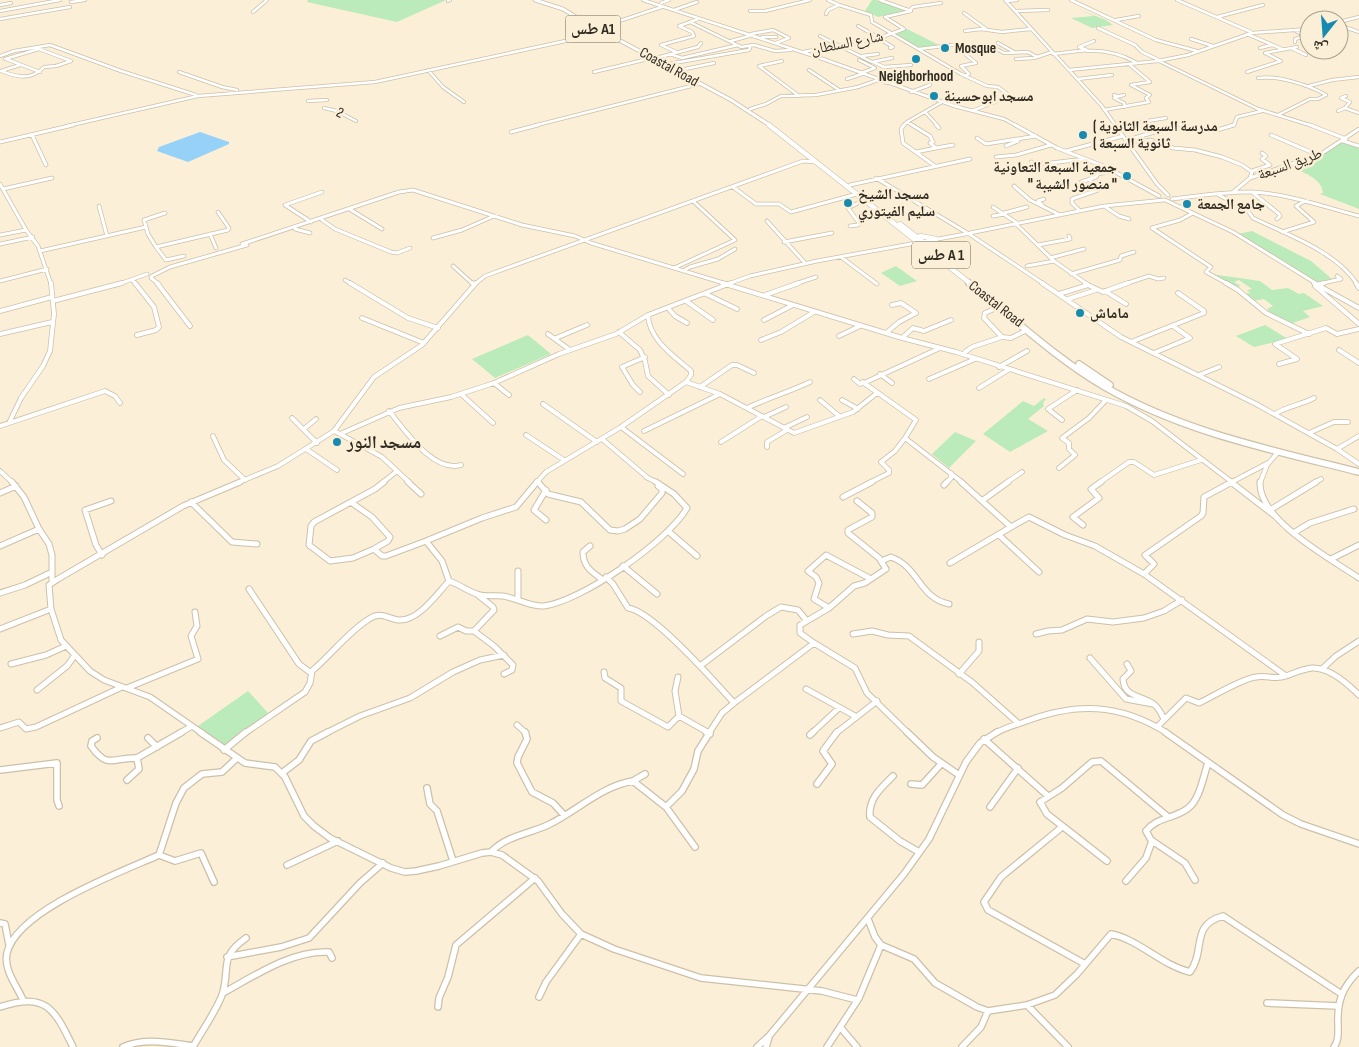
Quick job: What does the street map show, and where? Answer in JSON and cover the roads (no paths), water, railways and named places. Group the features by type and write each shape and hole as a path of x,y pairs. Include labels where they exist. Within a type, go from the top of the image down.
{"highway":[{"name":"Coastal Road","path":"535,0 557,7 583,25 604,32 654,58 758,117 850,185 912,235 917,243 932,251 1083,368 1120,392 1144,404 1214,430 1359,470"},
{"name":"Coastal Road","path":"542,0 605,25 654,58 680,70 750,109 772,123 864,200 912,235"},
{"path":"591,21 605,25"},
{"path":"570,40 603,35 621,41"},
{"path":"912,235 937,239"},
{"path":"932,251 932,243 937,239"},
{"name":"Coastal Road","path":"988,296 999,307 1084,373 1113,392 1146,409 1200,429 1279,451 1359,470"}],"street":[{"path":"0,11 60,0"},
{"path":"71,2 85,0"},
{"path":"253,12 267,0"},
{"path":"643,0 801,52 911,92 1004,119 1051,145 1113,170 1159,195 1190,197 1252,192 1305,201 1359,216"},
{"path":"648,2 654,0"},
{"path":"661,3 669,0"},
{"path":"750,11 765,11 810,0"},
{"path":"828,0 869,14 872,16 872,22 892,34 965,76 987,86 998,87 1010,96 991,103 988,107 972,111"},
{"path":"880,0 910,10"},
{"path":"1006,0 1017,0"},
{"path":"1006,0 1104,110 1157,184 1178,206"},
{"path":"1071,0 1156,40 1199,52"},
{"path":"1177,0 1252,32"},
{"path":"655,10 671,10 696,2"},
{"path":"0,5 11,3"},
{"path":"892,34 904,28 885,17 911,12 910,10 916,6 941,3"},
{"path":"653,4 656,7 655,10"},
{"path":"826,14 828,10 839,5"},
{"path":"1216,17 1263,6"},
{"path":"0,19 70,7"},
{"path":"179,72 228,89 267,89 370,82 570,40 578,36 582,30 592,29 662,7"},
{"path":"1015,11 1048,10"},
{"path":"964,13 987,30"},
{"path":"1114,20 1139,16"},
{"path":"676,52 662,44 694,36 692,32 679,26 698,19"},
{"path":"0,142 198,96 374,80 569,39 583,25 597,22"},
{"path":"690,22 742,47 755,45 776,52 795,50"},
{"path":"858,26 893,47 890,48"},
{"path":"1098,28 1136,45 1142,52 1159,61 1263,111 1359,146"},
{"path":"965,30 1002,32 1031,29"},
{"path":"755,35 771,30 789,37 774,43"},
{"path":"1294,30 1305,36 1295,39 1295,42"},
{"path":"1069,70 1159,61 1199,52 1252,32 1299,30"},
{"path":"745,34 767,38 776,37"},
{"name":"شارع السلطان","path":"801,52 892,34"},
{"path":"1246,34 1283,49"},
{"path":"732,41 750,36"},
{"path":"820,36 875,68 847,79"},
{"path":"1191,39 1214,46"},
{"path":"1087,51 1079,47 1094,41"},
{"path":"998,42 1014,52"},
{"path":"594,72 698,47 701,43"},
{"path":"919,49 956,44 972,48 992,46 1003,53 1028,52 1037,57"},
{"path":"0,57 14,51 50,45 198,96"},
{"path":"670,54 682,58 738,45"},
{"path":"668,64 749,50 751,45"},
{"path":"1260,48 1273,45"},
{"path":"1247,72 1281,62 1265,53 1297,46"},
{"path":"965,76 969,74 961,66 976,62 965,54 972,52 972,48"},
{"path":"1292,48 1299,52"},
{"path":"5,59 39,49 71,61 56,66 44,67 40,72 22,79 1,71 20,64"},
{"path":"1016,59 1053,53 1100,50 1125,56 1139,64"},
{"path":"860,58 878,54"},
{"path":"0,57 40,72"},
{"path":"872,62 892,57 897,60"},
{"path":"860,58 883,67 911,65"},
{"path":"782,61 759,66 800,97"},
{"path":"901,61 906,64"},
{"path":"680,70 714,63"},
{"path":"1104,110 1148,103 1146,98 1151,96 1131,85 1150,82 1130,65"},
{"path":"428,70 443,87 464,102"},
{"path":"809,70 839,90"},
{"path":"886,83 909,75"},
{"path":"1078,79 1112,76"},
{"path":"1258,78 1278,77 1294,84 1309,86 1332,80 1359,77"},
{"path":"750,109 766,104 780,96 800,97 878,80"},
{"path":"511,132 700,84"},
{"path":"911,92 930,84"},
{"path":"1278,115 1310,100 1326,96 1309,86"},
{"path":"1124,95 1115,96 1114,98 1124,103 1125,107"},
{"path":"1338,111 1345,108 1350,102 1341,98 1346,96"},
{"path":"308,102 327,100"},
{"path":"935,166 903,143 901,129 908,122 942,102"},
{"name":"2","path":"324,108 337,111 356,121"},
{"path":"1345,108 1359,113"},
{"path":"1214,131 1234,125 1238,117 1263,111"},
{"path":"925,112 939,128"},
{"path":"1116,126 1166,118"},
{"path":"908,122 932,137 933,142 930,144 936,148"},
{"path":"1064,151 1125,138 1147,136 1181,124"},
{"name":"طريق السبعة","path":"1232,193 1250,178 1318,155 1359,129"},
{"path":"32,135 46,165"},
{"path":"1270,135 1318,155"},
{"path":"977,138 986,144 1036,136"},
{"path":"1125,138 1141,142 1150,140 1173,148 1205,152 1236,162 1252,171 1270,165 1262,159 1266,156 1262,153"},
{"path":"1006,146 1017,142 1040,139"},
{"path":"916,152 953,145"},
{"path":"996,157 1016,155 1051,145"},
{"path":"52,582 102,555 191,502 278,466 317,443 334,431 374,377 424,343 474,285 491,273 803,161 807,159 808,155"},
{"path":"1031,162 1042,164 1085,158"},
{"path":"850,185 970,159"},
{"path":"803,161 817,162"},
{"path":"1081,182 1098,174 1113,170"},
{"path":"1250,178 1252,171"},
{"path":"9,422 21,398 43,366 50,351 54,314 47,269 40,252 33,237 26,230 1,187 52,178"},
{"path":"876,178 969,233 1111,331 1275,414 1337,449 1359,464"},
{"path":"1080,211 1072,204 1072,199 1098,190 1089,179"},
{"path":"1157,184 1159,195 1164,200 1247,240 1306,279 1359,308"},
{"path":"1014,186 1025,197 1060,215"},
{"path":"733,187 756,204 779,204 791,212 857,194"},
{"path":"242,244 413,190 494,216 584,240 860,326 941,348 1077,390 1138,412 1295,532 1359,578"},
{"path":"311,222 285,205 322,192"},
{"path":"190,326 162,287 151,278 152,276 170,267 230,251 402,192"},
{"path":"1252,192 1279,214 1280,217 1277,219"},
{"path":"1217,194 1249,212 1252,218 1335,261 1357,281 1359,288"},
{"path":"1143,201 1159,195"},
{"path":"340,434 410,404 461,394 494,383 570,350 619,332 648,315 750,276 805,263 1104,206 1164,200 1170,197"},
{"path":"1044,199 1038,201 1044,206"},
{"path":"850,226 858,225 859,223 848,208 864,200"},
{"path":"674,268 735,240 730,233 693,201"},
{"path":"1282,232 1314,222 1296,206 1305,201"},
{"path":"99,206 107,236"},
{"path":"1104,206 1119,216 1128,219"},
{"path":"994,207 1016,223 1054,262 1096,290 1105,291 1149,276 1158,279 1164,278"},
{"path":"993,216 1028,207"},
{"path":"351,210 382,229"},
{"path":"156,248 229,229 218,212"},
{"path":"165,213 145,219 146,227 156,248 166,260 184,256"},
{"path":"1193,213 1180,220 1152,228 1211,267 1206,272 1238,290 1266,313 1309,334"},
{"path":"433,238 462,230 494,216"},
{"path":"322,220 336,229 391,252 397,253 410,248"},
{"path":"767,221 805,263"},
{"path":"40,252 146,227"},
{"path":"295,229 310,233"},
{"path":"0,235 26,230"},
{"path":"784,242 832,233"},
{"path":"210,234 216,248"},
{"path":"1038,245 1070,239 1069,236"},
{"path":"0,244 33,237"},
{"path":"683,271 690,267 718,259 735,249"},
{"path":"1050,258 1084,249"},
{"path":"1070,274 1119,261 1121,256 1134,252"},
{"path":"841,257 877,284"},
{"path":"1027,266 1054,262"},
{"path":"453,266 474,285"},
{"path":"0,281 47,269"},
{"path":"0,311 132,280 147,274"},
{"path":"1317,285 1341,279 1337,276"},
{"path":"764,296 816,277"},
{"path":"1279,364 1297,359 1275,344 1326,328 1337,334 1359,325 1306,279"},
{"path":"132,280 153,306 159,327 156,330 137,335"},
{"path":"345,280 408,318 438,328"},
{"path":"1059,294 1088,285"},
{"path":"1068,300 1096,290"},
{"path":"1105,291 1126,304"},
{"path":"1131,342 1204,312 1178,293"},
{"path":"706,294 737,309"},
{"path":"686,301 713,320"},
{"path":"886,333 899,322 916,313 901,303 892,305"},
{"path":"764,320 793,305"},
{"path":"999,307 986,312 984,318 1002,337"},
{"path":"668,308 675,316 687,323"},
{"path":"761,340 781,332 814,312"},
{"path":"374,549 384,557 482,518 512,510 521,502 537,481 564,460 621,427 686,382 691,372 666,350 648,321 648,315"},
{"path":"362,318 424,343"},
{"path":"902,338 913,328 924,331 951,320"},
{"path":"0,334 52,322"},
{"path":"556,338 587,325"},
{"path":"839,336 860,326"},
{"path":"1154,353 1190,338 1173,326"},
{"path":"965,352 972,347 1002,337 1011,338 1029,330"},
{"path":"619,332 638,346 645,357 648,376 669,395"},
{"path":"548,334 570,350"},
{"path":"854,379 860,384 941,348"},
{"path":"1339,350 1359,363"},
{"path":"1000,367 1028,351"},
{"path":"640,392 633,385 622,367 645,357"},
{"path":"929,379 975,359"},
{"path":"700,387 733,365 754,373"},
{"path":"1199,375 1218,367"},
{"path":"979,388 1008,370"},
{"path":"880,374 892,383"},
{"path":"686,382 720,394 786,429 798,432 858,409 877,393"},
{"path":"747,408 768,397 783,395 810,382"},
{"path":"843,497 889,473 889,470 881,462 895,451 916,420 863,382"},
{"path":"494,383 509,394"},
{"path":"1062,420 1048,409 1077,390"},
{"path":"0,426 105,391 115,396 120,403"},
{"path":"461,394 493,423"},
{"path":"644,432 720,394"},
{"path":"1275,414 1286,407 1300,405 1314,398"},
{"path":"820,400 839,416"},
{"path":"842,400 858,409"},
{"path":"1059,468 1075,455 1062,438 1089,418 1106,400"},
{"path":"537,481 551,495 581,502 610,530 618,532 639,519 662,493 662,489 599,440 543,404"},
{"path":"721,442 763,417 786,407"},
{"path":"1138,412 1146,409"},
{"path":"390,411 430,455 447,466 461,465"},
{"path":"767,447 767,442 807,417"},
{"path":"292,418 317,443"},
{"path":"304,429 316,419"},
{"path":"1309,433 1338,421 1348,422"},
{"path":"621,427 683,474"},
{"path":"334,431 382,457 421,494"},
{"path":"526,435 564,460"},
{"path":"213,436 224,460 245,480"},
{"path":"1337,449 1359,436"},
{"path":"905,438 951,473 1011,527"},
{"path":"306,449 337,470"},
{"path":"1274,516 1262,497 1260,490 1261,478 1268,463 1279,451"},
{"path":"1083,525 1074,516 1099,498 1092,489 1129,462 1134,462 1154,475 1201,460"},
{"path":"1144,574 1154,564 1145,557 1146,553 1201,516 1203,513 1204,496 1268,463"},
{"path":"0,471 16,486 39,530 49,544 52,555 52,582 49,588 51,609 57,634 66,646 96,676 150,697 237,758 251,765 274,767 282,774 304,817 310,824 338,841 397,870 406,872 428,869 491,852 510,860 534,878 562,914 581,934 631,955 702,978 822,991 858,1000"},
{"path":"352,503 372,517 390,537 388,541 374,549 353,558 330,562 309,545 312,524 375,489 397,471"},
{"path":"983,500 1022,472"},
{"path":"944,484 951,478 951,473"},
{"path":"478,595 499,596 540,606 550,605 579,594 623,566 679,522 687,508 668,490 646,477"},
{"path":"1270,510 1321,479"},
{"path":"0,493 16,486"},
{"path":"546,490 534,510 546,520"},
{"path":"102,555 96,545 85,510 111,500"},
{"path":"857,501 872,513 872,517 848,530 848,533 882,561 886,566 885,571 854,586 829,608 800,625 800,633 855,668 861,676 865,690 941,764 959,775"},
{"path":"191,502 232,542 257,544"},
{"path":"1295,532 1310,522 1346,513 1354,509"},
{"path":"950,563 967,551 983,546 1000,536 1026,518 1032,518 1065,535 1094,546 1144,574 1286,676"},
{"path":"0,546 39,530"},
{"path":"668,531 697,556"},
{"path":"1000,536 1039,572"},
{"path":"426,541 442,561 449,581"},
{"path":"1331,559 1359,545"},
{"path":"590,546 583,552 585,564 590,572 605,578 613,584 628,608 643,614 700,666 734,703"},
{"path":"829,608 814,599 819,583 808,572 826,555 851,569 864,573 871,579"},
{"path":"882,561 892,557 906,563 930,595 935,599 950,604"},
{"path":"623,566 657,594"},
{"path":"518,571 518,600"},
{"path":"0,593 25,586 52,572"},
{"path":"449,581 462,585 493,607 494,610 474,631"},
{"path":"224,750 246,732 304,692 310,683 310,673 352,632 370,618 382,614 399,620 414,616 449,581"},
{"path":"249,589 299,664 310,673"},
{"path":"1036,634 1045,630 1062,630 1086,619 1101,622 1121,622 1151,617 1182,600"},
{"path":"700,666 766,616 781,607 798,610 807,621"},
{"path":"0,629 51,609"},
{"path":"0,728 16,722 19,722 26,729 36,727 125,688 198,659 191,636 197,626 195,612"},
{"path":"440,636 458,627 466,631 474,631 504,655 513,665 512,670 504,674"},
{"path":"853,634 872,631 888,635 909,636 994,701 1018,723"},
{"path":"1322,669 1336,656 1359,641"},
{"path":"959,674 979,652 979,642"},
{"path":"666,807 688,782 694,769 698,751 722,713 814,643"},
{"path":"11,664 53,653 66,646"},
{"path":"37,690 67,666 75,655"},
{"path":"282,774 299,760 311,741 360,716 410,698 454,672 480,660 504,655"},
{"path":"1090,658 1126,699 1154,704"},
{"path":"1127,664 1131,671 1124,679 1124,687 1132,695 1154,704 1164,719"},
{"path":"1156,727 1186,698 1199,703 1254,677 1269,676 1277,679 1312,668 1322,669 1344,682 1359,695"},
{"path":"604,672 605,678 621,688 621,701 666,726 670,726 678,716 675,691 678,677"},
{"path":"806,689 855,716"},
{"path":"817,784 832,764 824,754 824,747 855,716 867,711 877,701"},
{"path":"810,735 839,708"},
{"path":"757,1047 769,1036 868,919 929,839 970,756 984,739 1018,723 1062,710 1090,708 1122,712 1137,717 1156,727 1283,815 1301,824 1359,844"},
{"path":"678,716 710,734"},
{"path":"97,738 92,741 92,746 100,759 112,762 137,758 192,726"},
{"path":"517,726 525,730 527,735 526,742 516,759 516,763 532,792 553,803 564,815"},
{"path":"148,738 157,747"},
{"path":"984,739 1048,796"},
{"path":"127,780 139,769 137,758"},
{"path":"159,855 176,803 184,788 202,774 225,770 237,758"},
{"path":"1107,861 1047,814 1040,806 1040,802 1062,788 1092,762 1098,760 1167,816"},
{"path":"0,770 57,763 59,806"},
{"path":"1195,880 1185,863 1152,841 1146,834 1146,831 1155,820 1187,809 1193,802 1208,763"},
{"path":"911,784 922,785 941,764"},
{"path":"990,807 1002,793 1007,779 1018,768"},
{"path":"491,852 500,841 529,833 616,784 633,781 646,774"},
{"path":"894,776 876,793 870,809 870,817 900,841 919,852"},
{"path":"633,781 666,807 695,847"},
{"path":"427,788 430,804 438,811 453,861"},
{"path":"1062,827 1001,877 984,902 988,910 1085,964"},
{"path":"287,865 338,841"},
{"path":"1126,881 1145,860 1151,850 1152,841"},
{"path":"9,945 30,920 44,910 159,855 175,861 201,853 214,882"},
{"path":"227,956 281,947 309,938 360,883 382,863"},
{"path":"438,1007 439,993 448,977 452,951 456,945 534,878"},
{"path":"868,919 880,945 914,958 934,983 976,1007 988,1011 1027,1005 1055,995 1065,987 1111,934 1124,937 1168,964 1190,972 1194,964 1200,934 1212,919 1223,916 1340,993"},
{"path":"0,923 5,924 7,929 9,945 6,960 23,1000"},
{"path":"539,997 546,982 581,934"},
{"path":"123,1047 136,1042 193,1047 223,993 227,956 236,945 246,938"},
{"path":"827,1047 858,1000 869,978 880,945"},
{"path":"223,993 312,952 329,952 332,958"},
{"path":"1334,1047 1338,1041 1340,993 1359,971"},
{"path":"0,1007 23,1000 35,1000 45,1004 56,1015 73,1047"},
{"path":"1267,1003 1338,1006"},
{"path":"1027,1005 1068,1047"},
{"path":"962,1047 981,1027 988,1011"},
{"path":"841,1028 857,1047"},
{"path":"766,1047 769,1036"}],"water":[{"path":"200,132 229,142 229,144 188,162 157,151 159,147"}],"place":[{"name":"Mosque","path":"945,48"},
{"name":"Neighborhood","path":"916,59"},
{"name":"مسجد ابوحسينة","path":"934,96"},
{"name":"( مدرسة السبعة الثانوية ( ثانوية السبعة","path":"1083,135"},
{"name":"جمعية السبعة التعاونية \" منصور الشيبة \"","path":"1127,176"},
{"name":"مسجد الشيخ سليم الفيتوري","path":"848,203"},
{"name":"جامع الجمعة","path":"1187,204"},
{"name":"ماماش","path":"1080,313"},
{"name":"مسجد النور","path":"337,442"}]}
